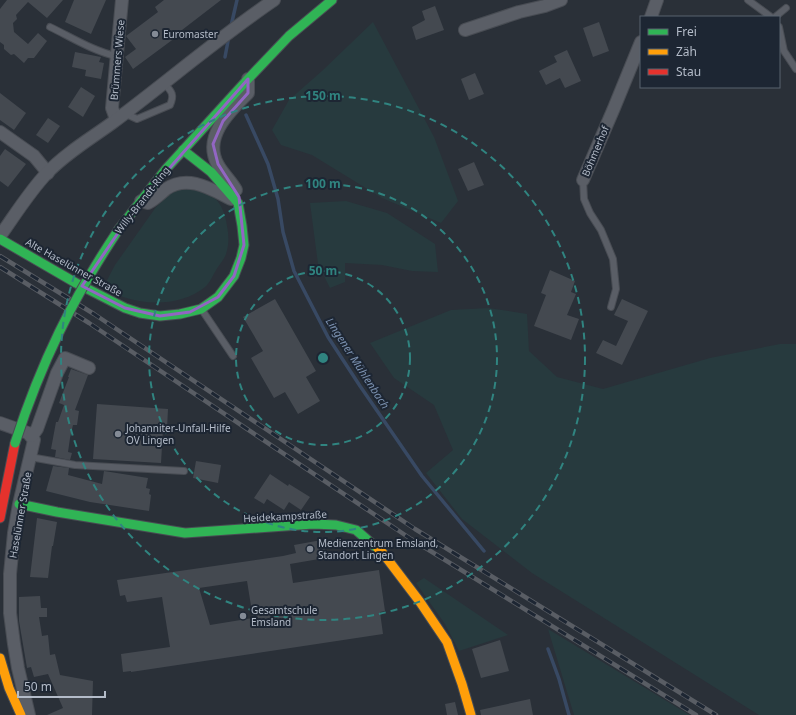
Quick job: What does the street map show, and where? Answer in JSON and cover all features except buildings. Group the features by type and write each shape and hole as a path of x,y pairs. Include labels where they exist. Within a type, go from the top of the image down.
{"street":[{"name":"Brümmers Wiese","path":"120,116 112,108 122,0"},
{"path":"0,237 16,213 48,173 83,143 164,83 240,23 274,0"},
{"name":"Willy-Brandt-Ring","path":"0,518 15,443 31,391 61,323 119,229 183,150 248,79 288,36 332,0"},
{"path":"465,30 561,0"},
{"path":"651,16 657,0"},
{"name":"Böhmerhof","path":"583,180 640,44"},
{"path":"238,203 239,197 214,156 214,144 216,132 236,105 248,92 248,79"},
{"path":"0,132 34,156 48,173"},
{"path":"183,150 211,172 238,203"},
{"path":"141,201 148,203 167,188 185,182 206,186 238,203"},
{"name":"Alte Haselünner Straße","path":"0,237 76,283 125,308 140,313 160,316 180,314 201,309 218,297 234,276 244,245 238,203"},
{"name":"Haselünner Straße","path":"29,715 18,668 10,613 10,574 19,504 34,443 32,436 37,429 57,373 65,358 89,368"},
{"path":"2,424 28,433 32,436"},
{"name":"Willy-Brandt-Ring","path":"0,480 15,443"},
{"name":"Heidekampstraße","path":"19,504 57,512 185,533 314,524 336,525 356,530 382,552 420,602 447,642 472,715"},
{"path":"0,658 9,688 21,715"}],"lane":[{"path":"748,0 769,16"},
{"path":"776,16 786,8"},
{"path":"50,27 92,47 116,56"},
{"path":"780,32 784,51 796,69"},
{"path":"120,116 137,119 170,105 173,99 171,90 164,83"},
{"name":"Böhmerhof","path":"583,180 584,199 590,213 601,230 613,259 616,289 611,307"},
{"path":"201,309 233,356"},
{"path":"30,457 75,465 184,471"}],"highlighted area":[{"path":"248,79 248,93 223,121 213,144 218,164 239,197 244,245 234,276 218,297 190,312 160,316 125,308 82,286 137,205"}],"green space":[{"path":"373,22 434,137 458,201 441,223 382,198 312,155 281,145 272,130 289,100 322,71"},
{"path":"185,188 202,191 215,198 223,210 225,217 228,230 227,251 208,284 196,293 187,297 155,303 123,297 104,286 115,265 156,207 173,191"},
{"path":"346,201 387,213 435,244 438,272 412,271 382,265 345,263 345,282 330,288 318,264 310,203"},
{"path":"489,308 527,314 529,351 557,377 603,389 710,358 780,344 796,344 796,715 759,715 532,573 462,519 426,473 453,450 434,405 394,378 370,343 451,310"},
{"path":"424,578 508,635 459,651 445,624 416,583"},
{"path":"548,629 688,714 690,715 574,715"}],"waterway":[{"name":"Lingener Mühlenbach","path":"231,26 237,0"},
{"name":"Lingener Mühlenbach","path":"225,57 229,36"},
{"name":"Lingener Mühlenbach","path":"246,115 268,164 278,199 283,232 294,271 328,337 422,476 484,551"},
{"name":"Lingener Mühlenbach","path":"548,649 559,679 569,715"}],"railway":[{"path":"0,256 94,314 415,529 716,715"},
{"path":"0,267 89,323 411,539 696,715"}],"traffic: fast":[{"path":"119,229 166,169 248,79 289,36 332,0"},
{"path":"0,239 76,283 125,308 140,313 160,316 180,314 201,309 218,297 234,276 244,245 242,226 238,203 211,172 183,150"},
{"path":"15,443 36,386 59,332 72,306 119,229"},
{"path":"19,504 57,512 185,533 313,524 336,525 356,530 378,549"}],"traffic: slow":[{"path":"378,549 382,552 420,602 447,642 471,715"},
{"path":"0,658 9,688 21,715"}],"traffic: jam":[{"path":"0,518 15,443"}],"place":[{"name":"Euromaster","path":"155,34"},
{"name":"Johanniter-Unfall-Hilfe OV Lingen","path":"118,434"},
{"name":"Medienzentrum Emsland, Standort Lingen","path":"310,549"},
{"name":"Gesamtschule Emsland","path":"243,616"}]}
